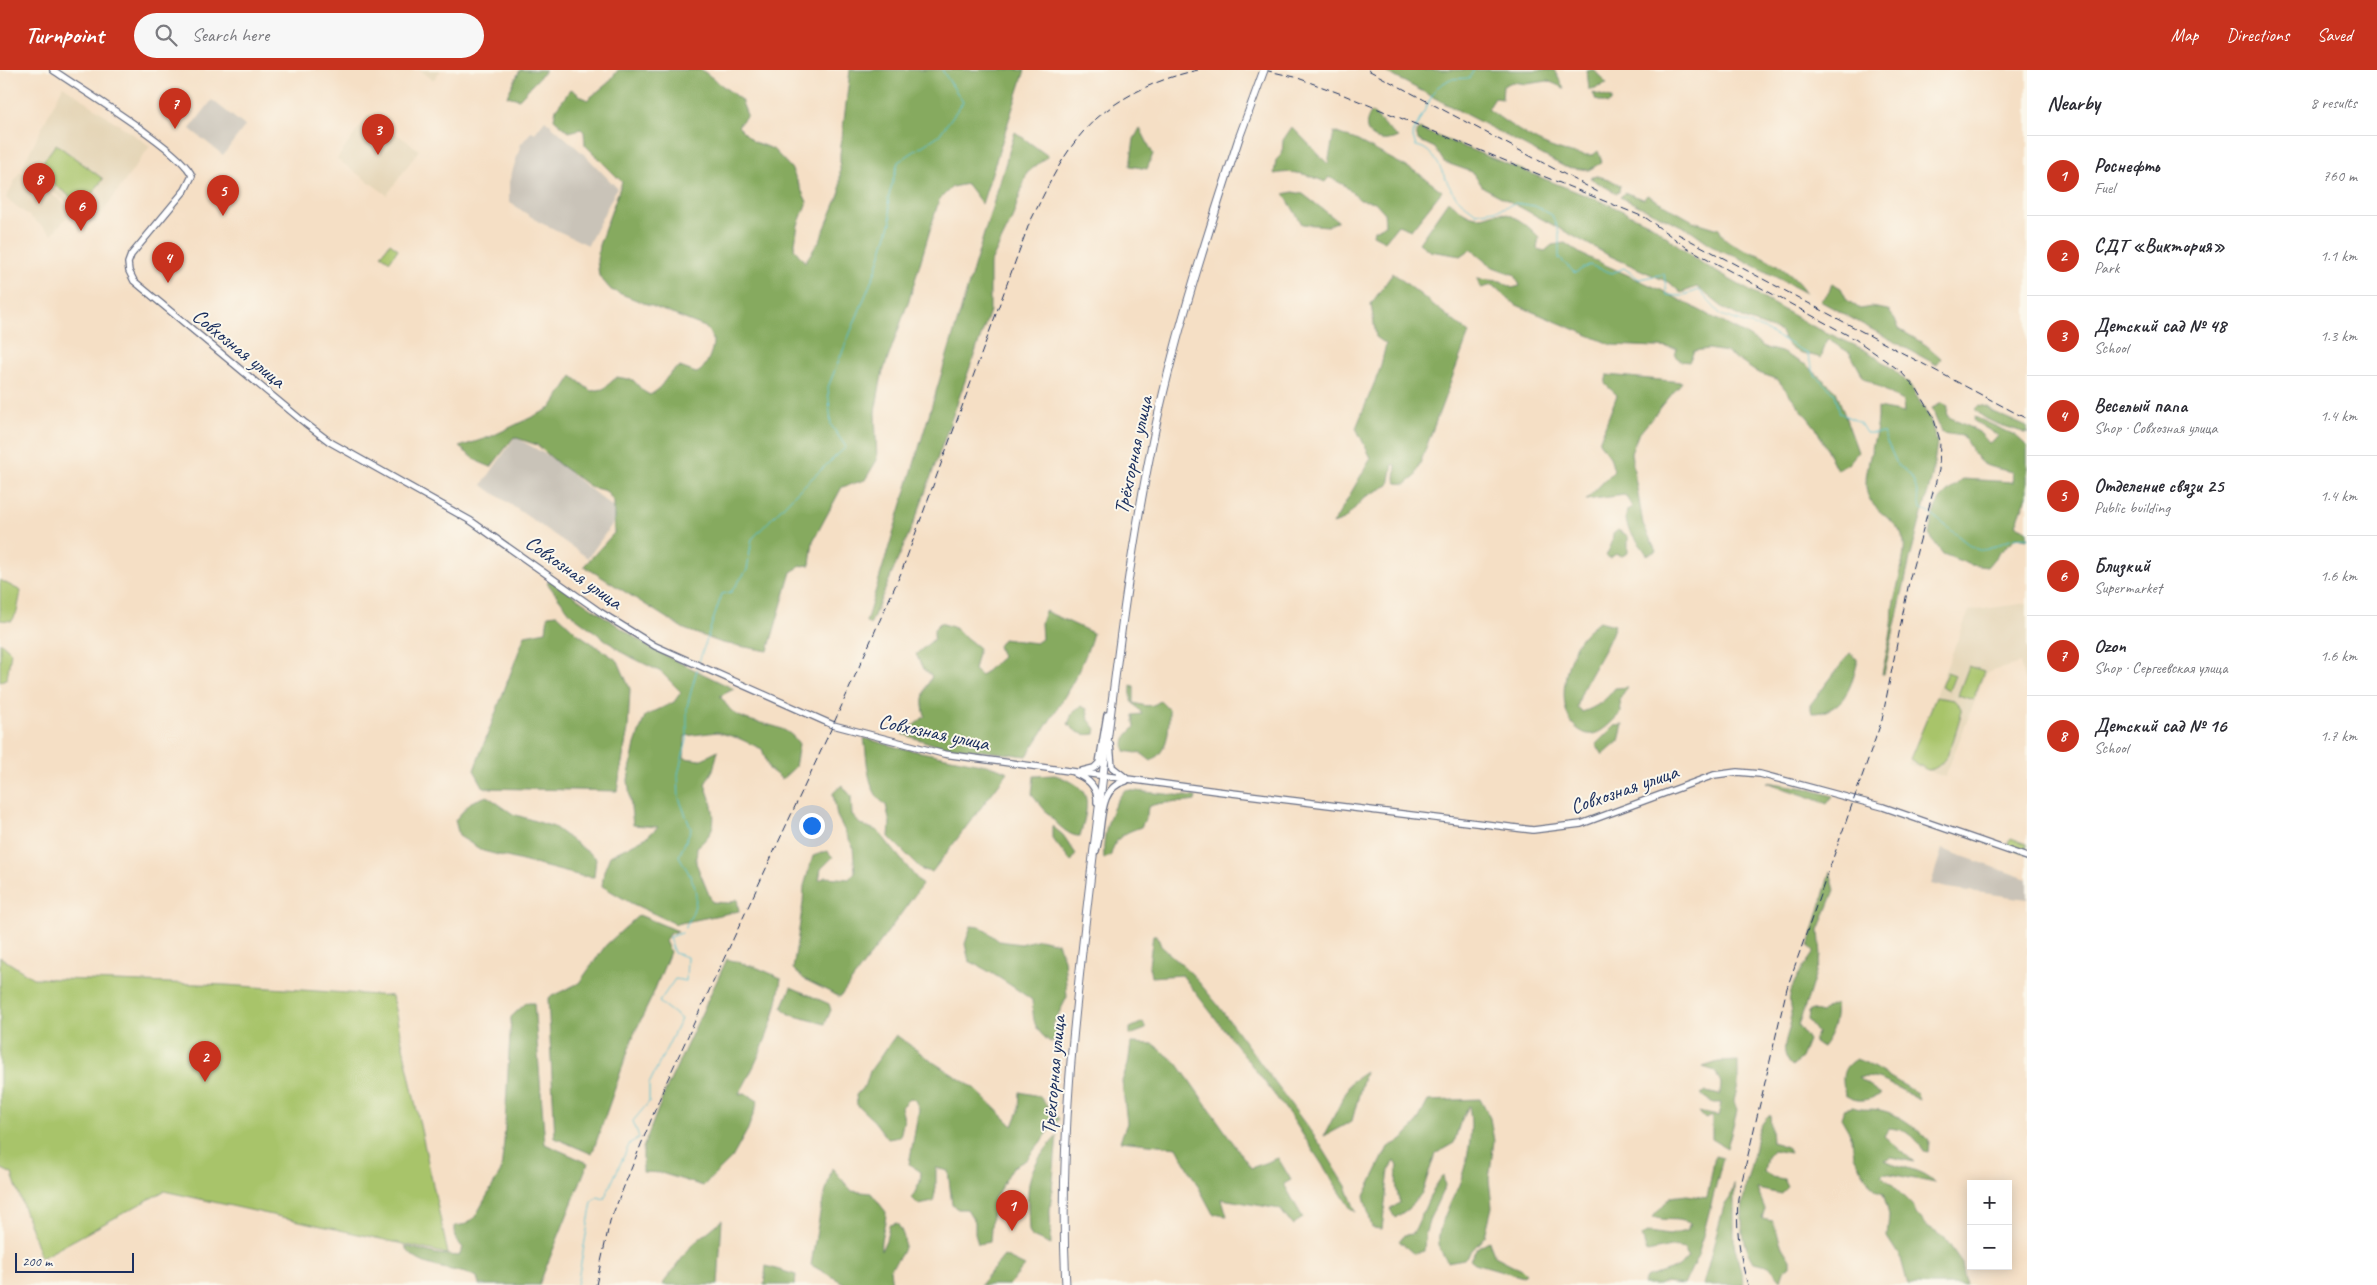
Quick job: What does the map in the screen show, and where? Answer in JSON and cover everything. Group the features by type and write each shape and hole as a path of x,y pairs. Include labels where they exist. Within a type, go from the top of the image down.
{"highway":[{"name":"Трёхгорная улица","path":"1066,1285 1063,1222 1065,1121 1114,678 1133,540 1156,422 1192,283 1239,138 1264,70"}],"main road":[{"name":"Совхозная улица","path":"53,70 150,136 189,168 192,176 185,190 131,255 128,262 134,281 318,433 393,479 471,521 600,612 655,646 771,700 838,727 944,754 1130,780 1533,830 1581,824 1714,775 1745,772 1760,774 1883,807 2027,857"},
{"path":"1072,772 1094,768 1099,763 1114,678"},
{"path":"1114,678 1110,760 1116,771 1130,780"},
{"path":"1072,772 1087,779 1097,797 1092,844 1093,860"},
{"path":"1093,860 1098,845 1105,796 1116,784 1130,780"}],"shaded area":[{"path":"420,70 441,70 433,80"},
{"path":"63,86 150,146 95,223 21,169"},
{"path":"212,100 245,126 223,155 190,129"},
{"path":"369,114 419,150 387,195 337,159"},
{"path":"545,120 587,157 617,188 588,245 539,222 509,202 509,182 521,144 532,131 535,133"},
{"path":"20,171 73,210 52,234 6,198"},
{"path":"515,437 550,457 620,513 588,558 482,485"},
{"path":"2027,603 2027,679 2024,679 2020,663 1986,673 1945,777 1908,764 1969,611"},
{"path":"1942,849 2027,879 2027,899 1931,884"}],"green space":[{"path":"520,70 546,70 519,99 507,96"},
{"path":"618,70 702,70 741,100 747,115 738,126 754,142 773,149 791,168 807,202 798,225 794,249 805,262 820,240 840,192 840,154 850,70 1025,70 982,204 967,184 952,187 939,200 910,297 882,375 875,412 877,460 865,480 842,487 813,541 810,565 801,566 791,572 768,651 722,643 684,629 584,566 614,533 614,502 606,491 591,487 560,465 537,445 514,437 491,467 479,462 459,447 490,437 551,408 572,376 591,391 603,389 617,377 633,380 643,391 650,395 658,389 671,373 680,367 696,373 702,369 710,355 713,340 705,327 611,290 599,276 597,260 599,245 622,182 585,145 584,132 581,129 569,132 554,119 556,109 571,89 587,100 608,83"},
{"path":"1382,70 1554,70 1564,88 1548,81 1526,84 1512,82 1503,86 1502,99 1495,98 1488,109 1525,134 1551,147 1579,154 1593,155 1598,151 1602,162 1589,170 1565,167"},
{"path":"1587,70 1594,70 1607,84 1589,90"},
{"path":"1593,93 1611,98 1611,102 1608,104 1596,100"},
{"path":"1371,112 1398,137 1391,140 1383,140 1372,136 1366,126"},
{"path":"1292,127 1328,164 1334,132 1356,140 1418,173 1442,191 1411,230 1398,225 1385,241 1373,235 1374,230 1385,225 1384,212 1375,202 1360,200 1344,185 1329,177 1325,182 1288,172 1274,174 1276,160 1282,154 1283,140"},
{"path":"1140,128 1153,154 1147,169 1130,166 1134,139"},
{"path":"1419,129 1610,205 1652,225 1697,260 1720,274 1810,325 1865,350 1893,369 1910,385 1930,419 1937,443 1932,477 1910,559 1884,674 1882,674 1891,631 1893,606 1902,564 1904,542 1896,527 1872,503 1868,496 1866,477 1877,428 1878,408 1904,413 1903,401 1864,378 1850,353 1827,339 1821,358 1796,351 1788,345 1781,332 1747,320 1725,309 1697,287 1681,293 1670,283 1610,256 1483,187 1472,172 1444,162 1435,148 1418,140 1416,132"},
{"path":"1015,132 1048,156 1027,173 1012,219 990,264 990,311 919,510 870,625 866,622"},
{"path":"56,144 103,179 83,206 36,171"},
{"path":"1597,176 1609,179 1620,185 1619,192 1616,193 1590,178"},
{"path":"1293,192 1303,194 1338,221 1328,226 1302,224 1284,194"},
{"path":"1626,193 1644,199 1647,195 1693,221 1719,229 1722,235 1731,243 1761,256 1780,267 1792,276 1806,293 1732,254 1721,252 1692,231 1620,197"},
{"path":"1448,201 1471,216 1484,217 1495,213 1508,214 1525,224 1539,237 1537,249 1545,251 1552,245 1565,243 1581,254 1661,290 1743,333 1766,348 1781,352 1806,365 1836,391 1858,452 1848,464 1837,470 1816,428 1778,380 1756,372 1726,352 1709,349 1694,351 1689,362 1681,361 1675,356 1677,348 1612,345 1514,304 1493,285 1481,288 1477,279 1501,281 1512,288 1520,286 1515,275 1493,267 1471,249 1461,256 1430,251 1419,243"},
{"path":"390,243 398,249 390,261 381,255"},
{"path":"1393,273 1469,333 1415,477 1406,484 1397,483 1395,479 1396,465 1393,464 1389,485 1365,497 1344,520 1333,524 1371,458 1356,428 1380,369 1386,344 1376,337 1371,304"},
{"path":"1832,283 1841,288 1847,300 1860,309 1871,307 1888,310 1895,319 1899,329 1926,345 1941,358 1937,365 1820,301 1829,292"},
{"path":"1607,375 1682,382 1638,435 1631,453 1643,524 1656,551 1647,555 1628,528 1627,510 1632,507 1625,495 1586,500 1614,471 1610,457 1599,442 1617,395 1605,384"},
{"path":"1942,403 1948,406 1947,416 1979,432 1989,443 1999,436 1974,421 1975,417 2015,435 2027,446 2027,496 2016,525 2027,530 2027,539 2017,537 1987,567 1971,565 1943,554 1929,535 1932,517 1941,498 1962,479 2013,482 2012,472 1981,463 1963,436 1942,433 1932,408"},
{"path":"1979,405 1987,407 1993,412 2027,427 2027,434 1986,419 1975,409"},
{"path":"1618,530 1628,536 1628,553 1622,556 1616,554 1610,558 1606,556 1612,543 1613,534"},
{"path":"0,580 21,591 17,612 12,621 0,620"},
{"path":"551,580 652,649 734,689 720,696 733,712 741,717 777,727 793,736 799,744 795,767 782,779 769,769 762,749 738,738 717,732 685,736 684,758 700,760 718,751 713,770 705,784 713,810 713,826 705,840 697,847 696,863 712,902 729,903 737,899 739,911 676,924 631,903 602,886 604,871 610,856 647,837 658,827 633,825 628,780 635,744 645,716 674,702 681,692 661,672 623,653 571,614 547,583"},
{"path":"1045,611 1093,633 1088,650 1073,681 1027,756 939,746 902,734 900,727 913,726 925,716 924,695 932,676 923,669 916,654 934,639 934,629 940,623 953,627 979,648 974,670 981,676 1002,657 998,646 1003,639 1036,643 1042,639 1041,623"},
{"path":"557,614 577,633 618,661 630,689 628,729 617,791 484,788 474,770 525,635 546,631 548,615"},
{"path":"1599,621 1615,625 1584,686 1577,708 1582,712 1587,710 1608,697 1615,688 1627,687 1620,699 1621,713 1601,731 1589,734 1579,730 1567,714 1564,692 1565,680 1570,659 1576,645"},
{"path":"0,642 11,652 7,678 0,682"},
{"path":"1850,653 1857,659 1857,664 1848,691 1830,709 1812,713 1810,705"},
{"path":"1969,666 1984,671 1973,700 1958,695"},
{"path":"1947,672 1955,675 1949,691 1941,687"},
{"path":"1131,685 1134,686 1134,703 1148,706 1160,701 1169,710 1168,732 1165,745 1151,761 1142,754 1125,751 1124,743 1126,738 1135,727 1133,715 1142,714 1131,700"},
{"path":"1936,697 1954,700 1961,708 1961,716 1946,757 1941,764 1927,770 1910,759"},
{"path":"1081,706 1087,709 1089,720 1096,729 1095,734 1087,735 1080,733 1068,724 1072,714"},
{"path":"1623,725 1619,741 1603,755 1596,744 1614,726"},
{"path":"864,738 896,747 996,767 1008,772 932,872 922,870 889,837 890,823 886,805 879,799 871,784"},
{"path":"1055,775 1076,785 1086,797 1086,813 1080,836 1067,832 1060,827 1032,794 1034,776"},
{"path":"1767,782 1805,788 1833,796 1827,804"},
{"path":"842,785 851,796 852,815 860,824 878,831 922,885 840,997 804,979 793,969 804,886 813,856 827,851 833,857 821,869 819,880 826,877 849,879 855,872 853,847 837,816 833,793"},
{"path":"1125,790 1196,797 1195,801 1148,807 1147,815 1141,827 1121,836 1115,844 1111,855 1104,859 1104,840 1108,822 1115,805"},
{"path":"487,796 513,814 554,827 596,858 594,877 581,876 483,851 459,836 455,820 471,802"},
{"path":"1052,826 1063,835 1076,854 1071,862 1052,838"},
{"path":"2011,838 2027,844 2027,854 2010,848 2008,842"},
{"path":"1830,871 1835,890 1819,930 1821,956 1798,1025 1808,1040 1801,1058 1792,1066 1785,1054 1785,1043 1791,1019 1790,996 1797,978 1814,952 1809,946"},
{"path":"639,915 678,931 669,934 665,941 670,952 634,1034 592,1154 555,1138 548,998 579,983 606,945"},
{"path":"971,926 981,927 999,941 1021,944 1039,939 1058,943 1064,959 1067,997 1053,1025 1060,1034 1060,1041 1050,1042 1037,1028 1032,1000 994,974 969,961 965,944"},
{"path":"1153,935 1157,935 1161,946 1192,974 1217,1004 1320,1144 1346,1186 1356,1212 1351,1209 1290,1115 1182,975 1151,977 1149,965"},
{"path":"0,957 33,978 225,985 392,996 448,1254 164,1191 41,1258 12,1174 0,1168"},
{"path":"727,959 758,968 781,978 776,1008 766,1038 739,1094 745,1093 758,1101 748,1129 732,1158 703,1186 661,1173 643,1172 643,1148 664,1094"},
{"path":"791,987 829,1004 831,1010 825,1024 791,1015 782,1008"},
{"path":"526,1003 534,1003 545,1144 588,1163 539,1285 479,1285 477,1277 418,1260 410,1254 405,1246 437,1254 459,1256 463,1248 455,1238 455,1226 467,1224 475,1217 501,1171 511,1017"},
{"path":"1835,1004 1835,1015 1831,1032 1822,1047 1818,1046 1814,1041 1817,1033 1807,1020 1808,1012 1812,1010 1821,1013 1826,1008"},
{"path":"1143,1022 1146,1029 1130,1035 1130,1028"},
{"path":"896,1035 936,1064 974,1088 1013,1126 1019,1111 1020,1092 1039,1096 1059,1119 1026,1160 1013,1167 993,1201 990,1242 978,1244 975,1234 975,1222 967,1209 958,1209 952,1205 948,1171 936,1168 936,1188 933,1202 919,1205 912,1198 920,1182 921,1172 909,1164 919,1109 915,1100 910,1098 901,1107 904,1119 900,1137 888,1139 874,1121 857,1105 856,1095 866,1084 870,1071"},
{"path":"1131,1043 1153,1044 1177,1063 1251,1168 1278,1158 1291,1180 1284,1184 1303,1218 1292,1225 1280,1209 1222,1199 1227,1216 1213,1214 1177,1147 1120,1141 1127,1123 1122,1081 1128,1065"},
{"path":"1856,1059 1917,1093 1919,1100 1882,1080 1866,1077 1858,1078 1881,1094 1863,1100 1849,1098 1845,1095 1843,1074 1847,1066"},
{"path":"1738,1061 1738,1085 1734,1101 1737,1111 1727,1148 1712,1139 1712,1116 1705,1119 1699,1112 1718,1116 1721,1103 1713,1103 1701,1095 1706,1092 1720,1095 1721,1084 1715,1071 1703,1067 1718,1062"},
{"path":"1365,1072 1352,1121 1324,1136 1351,1082"},
{"path":"1480,1099 1490,1118 1494,1141 1489,1179 1492,1207 1485,1236 1464,1259 1447,1262 1439,1246 1440,1229 1460,1182 1468,1154 1471,1125 1469,1106 1460,1123 1454,1143 1435,1154 1422,1193 1408,1209 1395,1218 1390,1209 1400,1203 1396,1185 1398,1166 1395,1161 1389,1170 1382,1229 1372,1228 1364,1196 1388,1147 1402,1140 1416,1124 1428,1101"},
{"path":"1853,1107 1880,1110 1901,1118 1929,1141 1928,1152 1923,1151 1910,1134 1889,1128 1884,1136 1914,1162 1892,1157 1885,1160 1924,1174 1935,1183 1885,1173 1882,1175 1913,1206 1916,1214 1927,1227 1944,1237 1962,1263 1966,1285 1908,1285 1901,1259 1887,1237 1889,1215 1883,1193 1875,1190 1870,1184 1854,1156 1852,1137 1841,1118 1844,1109"},
{"path":"1770,1115 1772,1142 1787,1147 1790,1153 1773,1150 1767,1157 1764,1172 1772,1177 1784,1179 1788,1187 1781,1194 1757,1189 1765,1209 1762,1219 1773,1221 1782,1247 1790,1260 1790,1266 1784,1271 1781,1280 1769,1266 1754,1262 1744,1237 1742,1224 1746,1184 1757,1134"},
{"path":"1057,1136 1050,1211 1051,1245 1032,1237 1029,1231 1028,1190 1033,1169 1038,1159"},
{"path":"1715,1156 1723,1158 1698,1255 1684,1285 1664,1283 1643,1285 1646,1278 1679,1267 1688,1257 1684,1249 1672,1247 1647,1252 1642,1236 1650,1232 1669,1235 1686,1231 1690,1223 1653,1217 1670,1197 1687,1195 1707,1198"},
{"path":"832,1168 852,1191 871,1193 886,1212 881,1251 886,1240 889,1225 897,1223 901,1230 904,1236 904,1247 890,1269 892,1285 847,1285 811,1265 820,1213"},
{"path":"1443,1175 1445,1186 1430,1218 1425,1235 1424,1251 1414,1254 1399,1241 1404,1235 1413,1234 1433,1190"},
{"path":"1734,1184 1734,1244 1744,1285 1703,1285 1724,1206 1730,1198"},
{"path":"722,1220 718,1285 662,1285 692,1245"},
{"path":"1489,1241 1495,1256 1526,1274 1523,1277 1475,1263 1470,1259 1478,1247"},
{"path":"1004,1256 1025,1266 1009,1285 980,1285"},
{"path":"766,1266 796,1275 795,1285 764,1285"}],"waterway":[{"path":"699,662 722,594 731,592 747,570 752,539 798,491 846,447 831,425 828,387 876,270 891,222 888,199 898,162 939,135 963,102 942,70"},
{"path":"1474,70 1469,78 1450,79 1436,88 1412,135 1416,146 1424,148 1435,159 1457,198 1476,213 1501,209 1515,203 1535,206 1552,215 1559,233 1559,258 1575,273 1589,265 1612,273 1624,268 1639,279 1664,274 1667,295 1682,296 1699,290 1721,315 1763,329 1807,353 1815,375 1835,394 1840,413 1860,423 1866,433 1883,433 1898,466 1909,474 1915,484 1920,508 1979,550 1991,548 2013,538 2027,538"},
{"path":"685,928 694,907 696,891 690,875 679,856 691,829 679,798 678,774 687,740 687,707 697,669"},
{"path":"577,1285 592,1202 598,1197 604,1199 630,1143 639,1138 633,1121 649,1102 649,1084 681,1019 659,1002 675,979 686,981 687,957 674,953 669,937 682,933"}],"railway":[{"path":"596,1285 610,1221 666,1083 833,725 901,573 1029,224 1064,158 1089,125 1103,113 1132,94 1165,79 1198,70"},
{"path":"1264,70 1295,77 1339,93 1646,218 1686,247 1855,339 1899,370 1917,389 1933,416 1940,441 1939,470 1910,577 1882,720 1787,988 1738,1198 1739,1242 1748,1285"},
{"path":"1368,70 1598,192"},
{"path":"1678,234 2027,419"}],"place":[{"name":"Ozon","path":"175,129"},
{"name":"Детский сад № 48","path":"378,155"},
{"name":"Детский сад № 16","path":"39,204"},
{"name":"Отделение связи 25","path":"223,216"},
{"name":"Близкий","path":"81,231"},
{"name":"Веселый папа","path":"168,283"},
{"name":"СДТ «Виктория»","path":"205,1082"},
{"name":"Роснефть","path":"1012,1231"}]}
